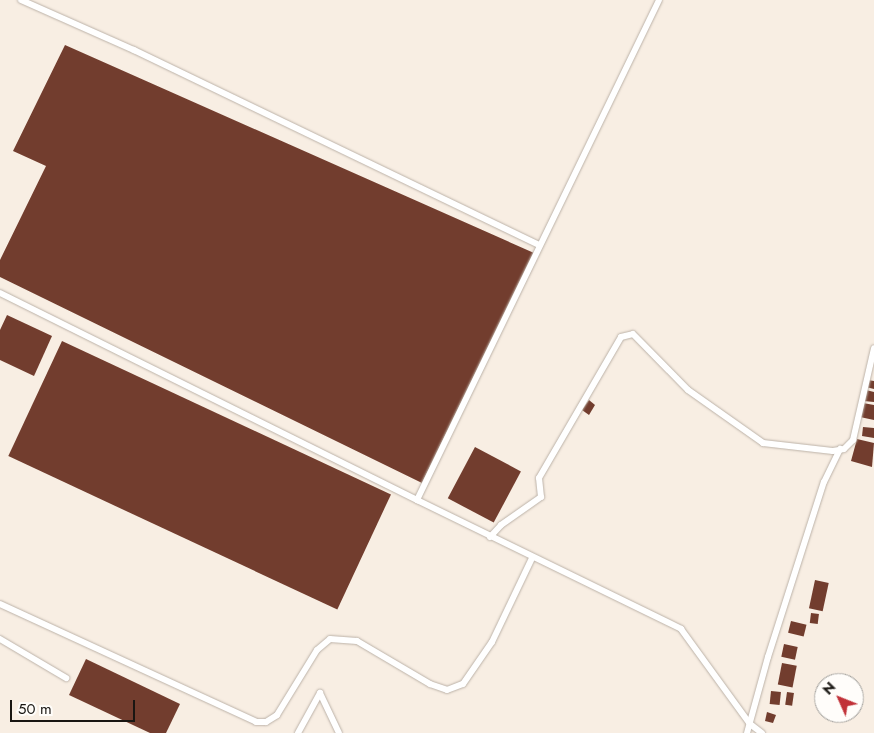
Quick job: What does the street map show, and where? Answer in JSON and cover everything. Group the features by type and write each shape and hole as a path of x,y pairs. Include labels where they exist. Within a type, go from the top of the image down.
{"lane":[{"path":"21,0 134,50 540,245"},
{"path":"417,500 658,2 650,0"},
{"path":"0,293 532,558 681,629 750,724 762,733"},
{"path":"490,537 501,525 541,497 539,478 621,337 633,334 688,390 763,443 801,449 840,449"},
{"path":"747,733 768,657 824,482 840,449 853,440 874,348"},
{"path":"0,604 256,722 266,722 277,715 317,650 330,638 357,642 438,687 447,690 463,684 492,642 532,558"},
{"path":"0,639 66,678"},
{"path":"298,733 320,693 339,733"}],"building":[{"path":"65,45 534,253 422,483 0,277 0,260 46,166 13,151"},
{"path":"7,315 52,336 34,376 0,360 0,330"},
{"path":"62,341 391,494 337,610 8,456"},
{"path":"868,380 874,381 874,389 866,387"},
{"path":"866,390 874,392 874,402 864,401"},
{"path":"589,400 595,405 589,415 582,410"},
{"path":"863,403 874,405 874,420 860,417"},
{"path":"863,427 874,428 874,438 862,436"},
{"path":"857,439 874,443 872,467 851,461"},
{"path":"475,447 521,471 494,523 448,498"},
{"path":"815,580 829,583 823,611 809,608"},
{"path":"811,613 819,614 818,624 810,623"},
{"path":"791,621 807,625 804,637 788,633"},
{"path":"784,644 798,647 795,660 781,657"},
{"path":"86,659 180,704 166,733 150,733 69,695"},
{"path":"782,663 797,666 793,687 778,685"},
{"path":"771,691 781,692 780,705 770,704"},
{"path":"787,692 794,693 792,706 785,705"},
{"path":"767,712 776,715 773,723 765,721"}]}
